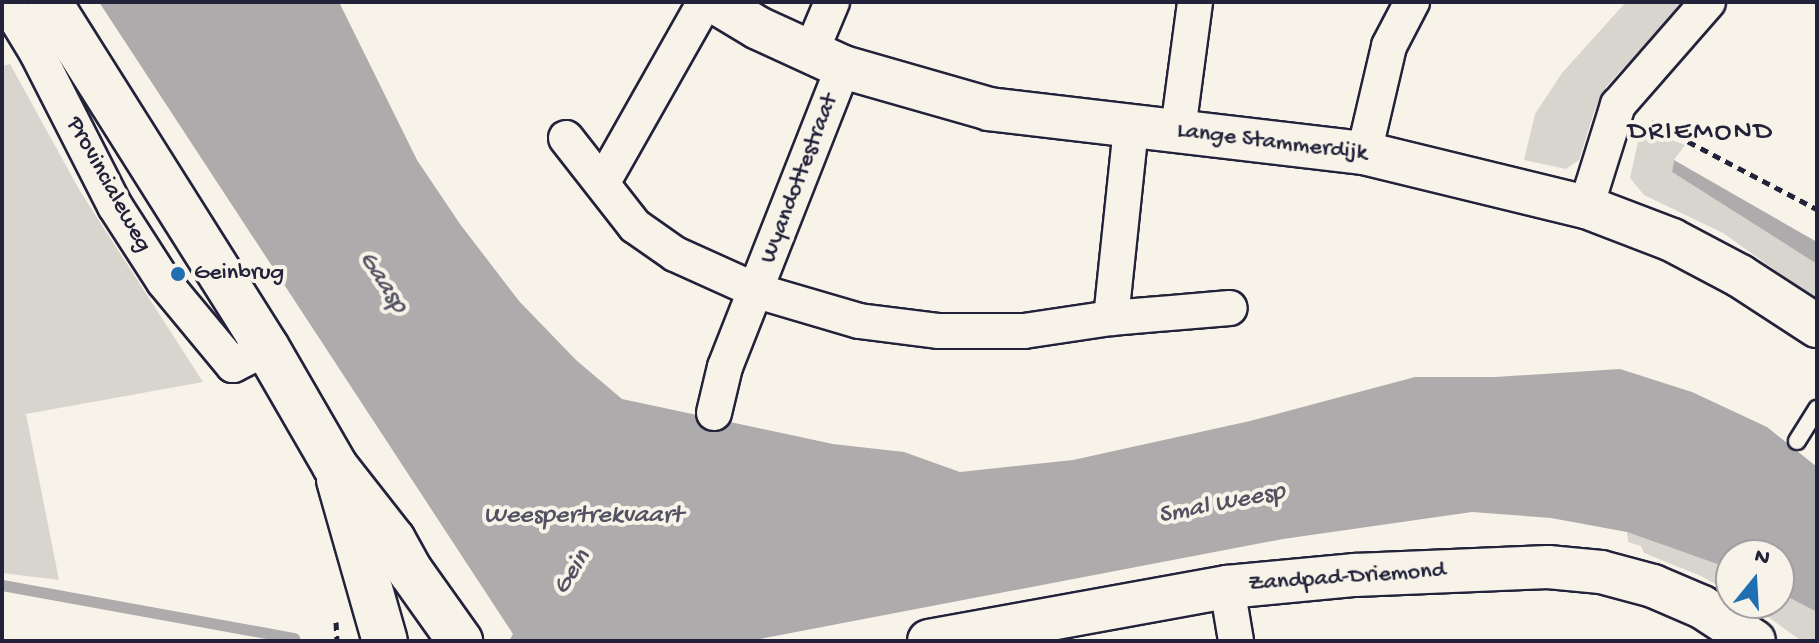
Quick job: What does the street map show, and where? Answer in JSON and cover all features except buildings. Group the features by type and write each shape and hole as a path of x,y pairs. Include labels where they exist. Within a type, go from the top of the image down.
{"main road":[{"name":"Provincialeweg","path":"49,2 250,357 393,540 411,572 460,641"},
{"name":"Provincialeweg","path":"335,466 385,641"}],"street":[{"name":"Provincialeweg","path":"6,2 37,53 115,206 164,282 250,357"},
{"path":"603,182 705,2"},
{"name":"Lange Stammerdijk","path":"715,2 758,28 827,59 989,109 1364,153 1586,207 1672,240 1740,276 1817,326"},
{"name":"Wyandottestraat","path":"714,413 725,367 757,291 827,59 832,2"},
{"path":"1178,130 1195,2"},
{"path":"1364,153 1389,46 1412,2"},
{"path":"1586,207 1618,105 1708,2"},
{"path":"1111,318 1131,127"},
{"name":"Wyandottestraat","path":"566,138 635,226 675,254 757,291 859,321 939,331 1024,331 1111,318 1230,308"},
{"name":"Zandpad-Driemond","path":"929,641 1227,587 1355,575 1575,569 1627,578 1678,595 1754,641"},
{"path":"1227,587 1236,641"}],"lane":[{"path":"1797,441 1817,409"}],"path":[{"path":"1618,105 1817,209"}],"shaded area":[{"path":"1626,2 1684,2 1606,87 1594,112 1579,160 1566,169 1524,160 1535,114 1562,73"},
{"path":"10,64 80,191 203,382 26,414 59,580 2,573 2,66"},
{"path":"1641,128 1685,145 1674,160 1672,172 1817,264 1817,300 1723,233 1644,195 1630,178"},
{"path":"1627,532 1715,563 1715,584 1644,553 1641,546 1628,542"},
{"path":"1795,599 1817,610 1817,641 1800,640 1771,619 1795,619"}],"water":[{"name":"Weespertrekvaart","path":"99,2 339,2 417,160 460,224 519,301 576,360 622,399 833,444 904,452 960,472 1073,460 1250,421 1415,377 1495,377 1620,369 1692,392 1767,427 1817,467 1817,612 1795,600 1795,539 1715,539 1715,563 1627,532 1551,518 1472,512 1283,539 749,641 509,641 513,634"},
{"path":"1674,160 1817,242 1817,264 1672,172"}],"waterway":[{"path":"2,585 294,638"}],"place":[{"name":"Geinbrug","path":"178,274"}],"district":[{"name":"DRIEMOND","path":"1701,133"}],"water label":[{"name":"Gaasp","path":"382,283"},
{"name":"Smal Weesp","path":"1222,505"},
{"name":"Gein","path":"573,573"}]}
